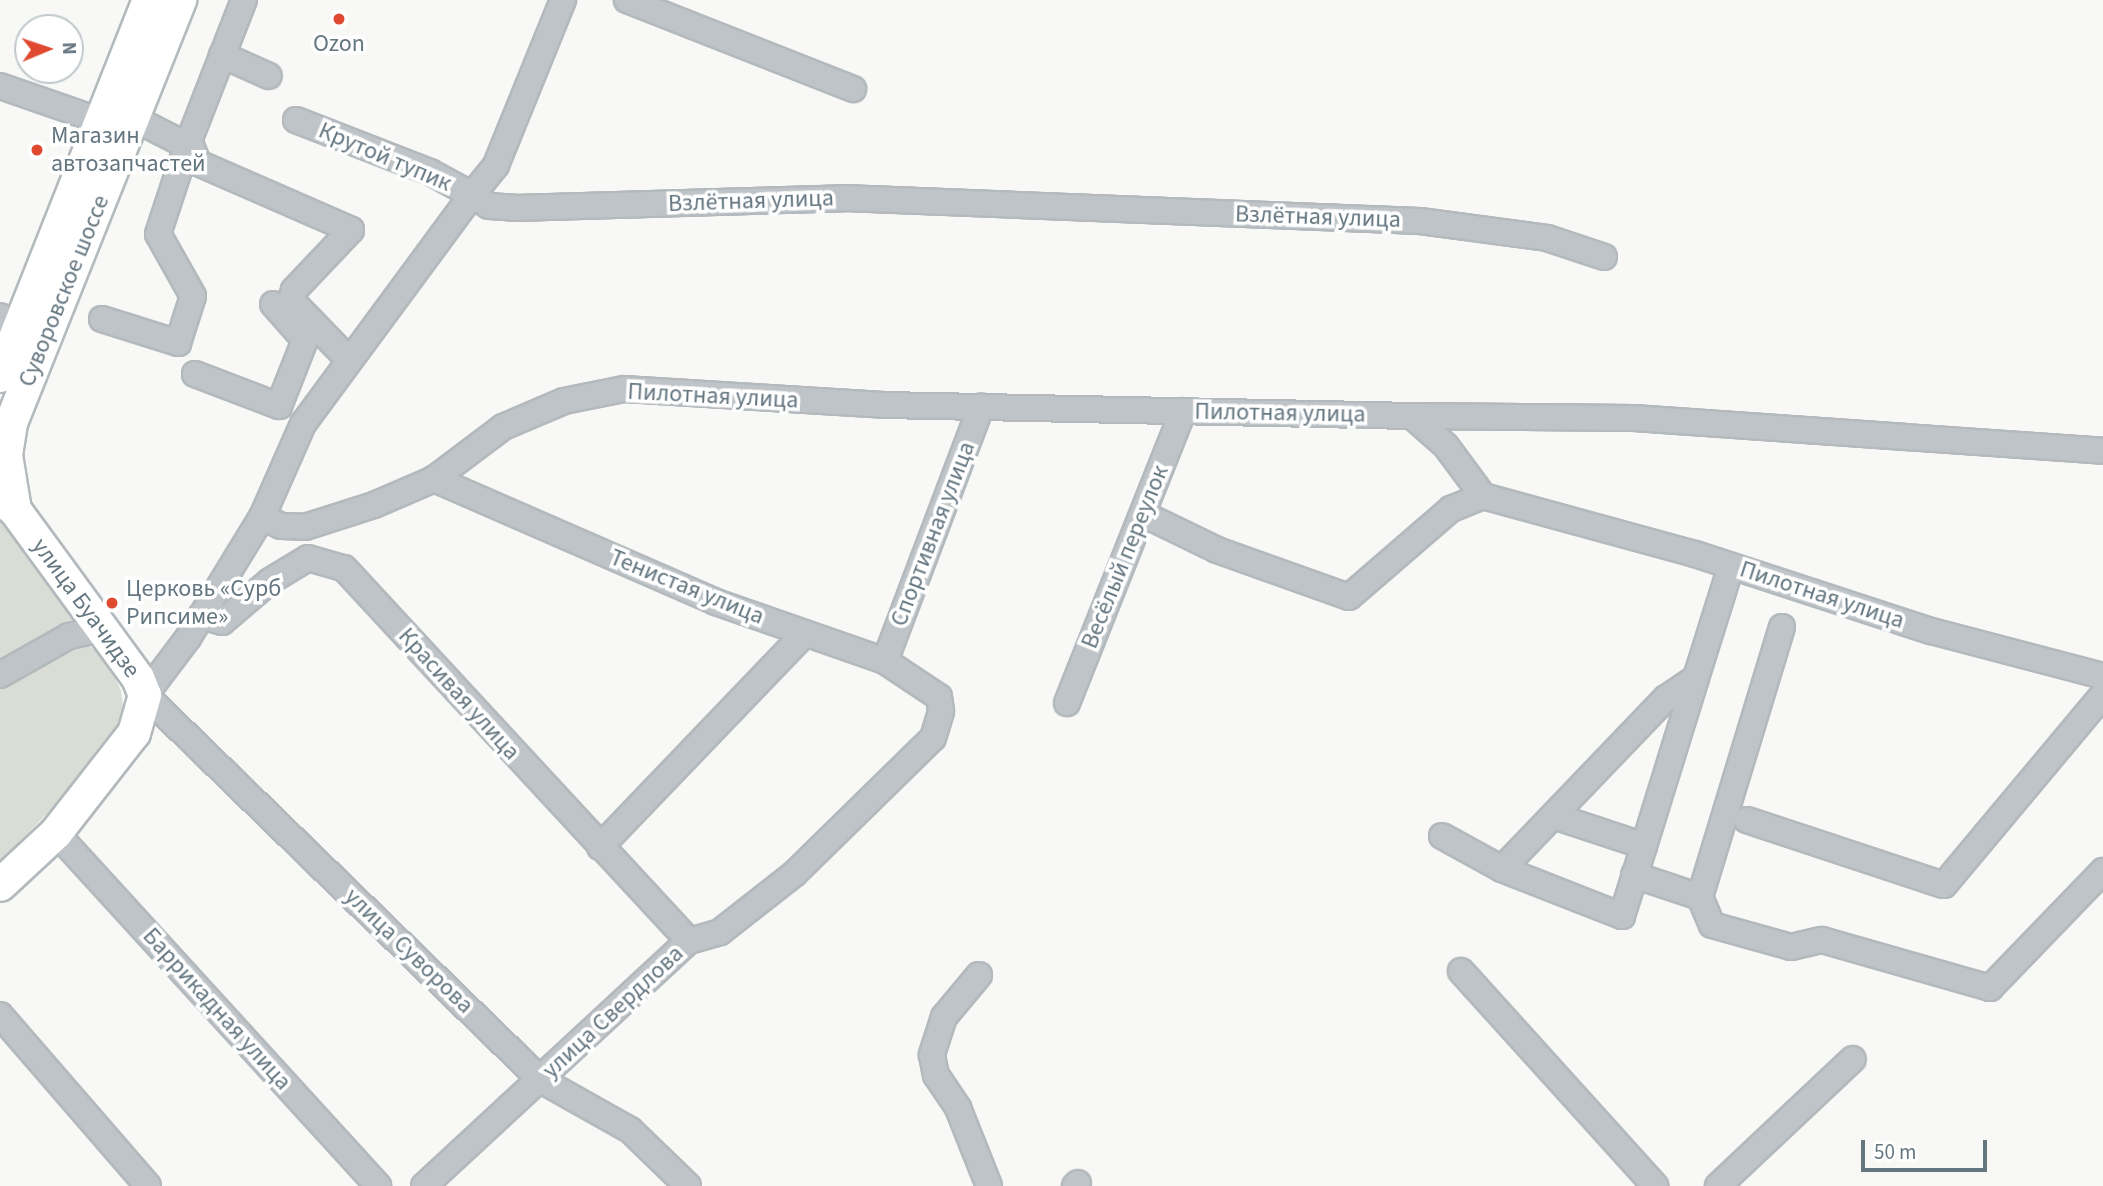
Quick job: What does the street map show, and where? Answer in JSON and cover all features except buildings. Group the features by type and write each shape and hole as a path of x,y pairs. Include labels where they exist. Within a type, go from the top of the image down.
{"main road":[{"path":"0,376 10,322 101,121 149,0"},
{"name":"Суворовское шоссе","path":"7,505 6,455 11,423 180,0"},
{"name":"улица Буачидзе","path":"0,885 56,833 134,733 145,695 138,678 7,505"}],"street":[{"path":"102,319 177,343 193,296 158,234 187,146 244,0"},
{"path":"145,695 201,616 262,517 306,419 496,165 563,0"},
{"path":"626,0 853,89"},
{"path":"222,55 269,76"},
{"path":"0,86 101,121"},
{"path":"133,118 187,146 198,163 351,230 293,290 290,300 349,360"},
{"name":"Крутой тупик","path":"296,120 430,172 472,195"},
{"name":"Взлётная улица","path":"472,195 489,206 514,208 844,198 1420,221 1548,238 1604,257"},
{"path":"272,304 305,340 279,406"},
{"path":"195,374 306,419"},
{"name":"Пилотная улица","path":"262,517 281,526 305,527 374,505 433,479 503,427 564,401 624,389 981,407 1634,418 2103,451"},
{"name":"Спортивная улица","path":"886,661 981,407"},
{"name":"Весёлый переулок","path":"1067,703 1183,411"},
{"path":"1143,514 1217,550 1349,597 1451,509 1483,496 1446,446 1412,416"},
{"name":"Тенистая улица","path":"433,479 716,602 886,661 939,697"},
{"name":"Пилотная улица","path":"1483,496 1731,566 1931,631 2103,676"},
{"name":"Красивая улица","path":"201,616 222,622 270,581 309,558 344,568 689,941"},
{"path":"1442,836 1502,869 1622,916 1731,566"},
{"path":"1782,626 1700,897 1712,925 1791,947 1822,940 1990,988 2103,871"},
{"path":"0,675 69,636 101,629"},
{"path":"600,847 805,633"},
{"path":"1502,869 1666,698 1696,678"},
{"name":"улица Суворова","path":"145,695 541,1080 630,1130 688,1186"},
{"path":"1747,820 1944,885 2103,695"},
{"name":"улица Свердлова","path":"424,1186 689,941 720,932 794,874 933,738 941,712 939,697"},
{"path":"1554,816 1643,846"},
{"name":"Баррикадная улица","path":"56,833 378,1186"},
{"path":"1634,875 1700,897"},
{"path":"1461,971 1655,1186"},
{"path":"979,975 944,1017 932,1055 936,1075 958,1108 989,1186"},
{"path":"0,1015 148,1186"},
{"path":"1718,1186 1853,1059"}],"shaded area":[{"path":"0,518 77,618 0,666"},
{"path":"71,646 89,646 106,657 121,691 124,715 115,738 95,764 0,862 0,684"}],"place":[{"name":"Ozon","path":"339,19"},
{"name":"Магазин автозапчастей","path":"37,150"},
{"name":"Церковь «Сурб Рипсиме»","path":"112,603"}]}
